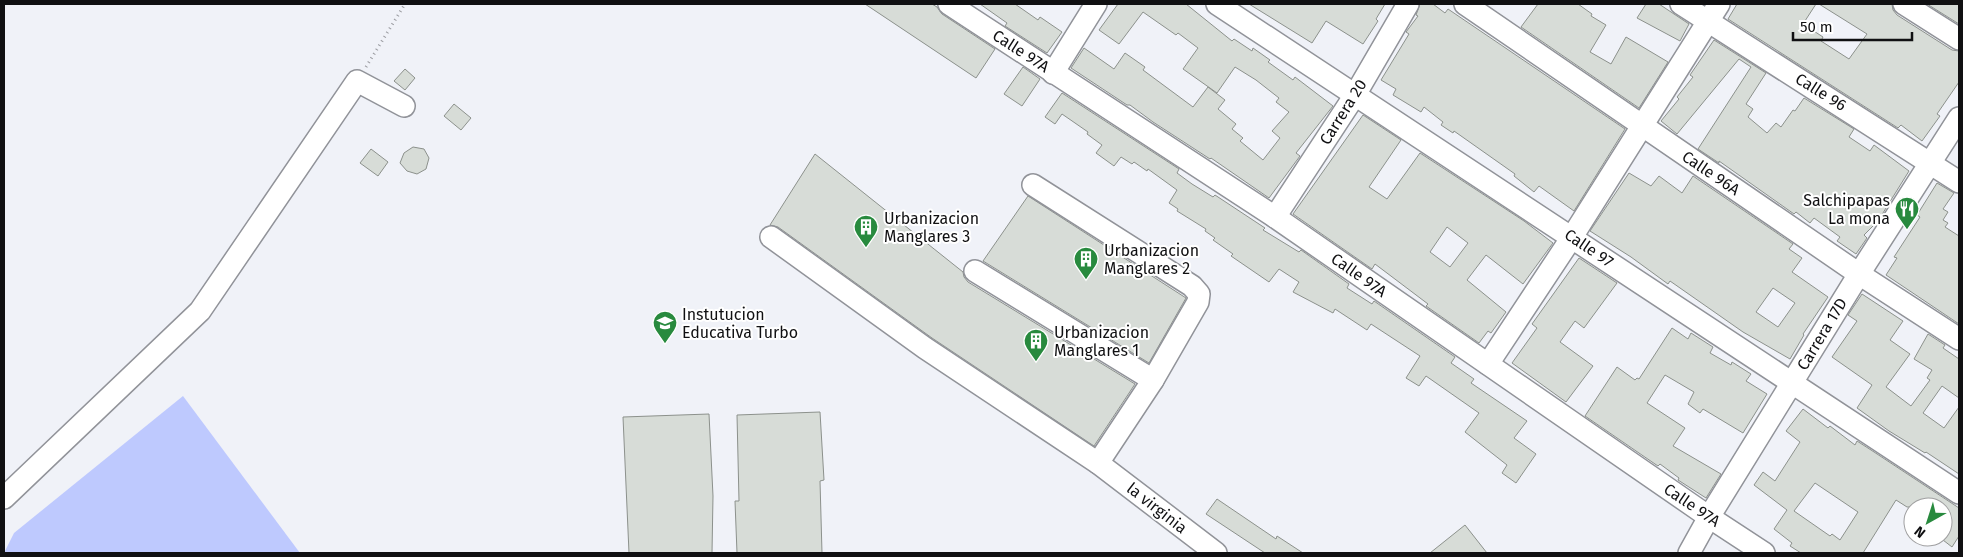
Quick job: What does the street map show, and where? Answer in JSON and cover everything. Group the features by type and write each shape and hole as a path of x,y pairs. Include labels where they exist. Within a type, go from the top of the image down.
{"street":[{"name":"Calle 97A","path":"949,4 1275,217 1764,553"},
{"path":"1053,73 1096,4"},
{"name":"Calle 97","path":"1217,4 1959,493"},
{"name":"Carrera 20","path":"1275,217 1355,94 1408,4"},
{"name":"Calle 96A","path":"1465,4 1859,274 1959,339"},
{"name":"Calle 96","path":"1681,4 1714,13 1959,182"},
{"path":"1904,4 1959,39"},
{"path":"1488,364 1572,237 1714,13"},
{"path":"4,498 200,311 357,81 404,106"},
{"name":"Carrera 17D","path":"1689,553 1709,517 1859,274 1959,118"},
{"path":"1033,186 1192,286 1199,294 1198,302 1154,380 1098,462"},
{"name":"la virginia","path":"771,237 925,348 1098,462 1216,553"},
{"path":"975,271 1154,380"}],"path":[{"path":"357,81 405,4"}],"shaded area":[{"path":"183,396 300,553 4,553 14,533"}],"building":[{"path":"865,4 932,4 942,14 995,49 976,78"},
{"path":"980,4 1015,4 1038,20 1040,17 1062,32 1047,53 1005,26 1007,23"},
{"path":"1118,4 1186,4 1232,41 1234,39 1252,51 1253,48 1270,60 1268,62 1293,80 1295,77 1333,106 1296,153 1300,156 1269,198 1211,158 1071,68 1084,48 1114,69 1125,53 1145,67 1143,70 1193,107 1208,87 1225,100 1218,109 1236,124 1232,129 1243,138 1240,141 1263,160 1280,138 1272,131 1289,112 1276,102 1279,98 1235,67 1217,93 1183,69 1198,48 1178,33 1176,35 1143,12 1119,44 1099,30"},
{"path":"1249,4 1385,4 1376,19 1378,21 1363,44 1326,21 1312,43"},
{"path":"1420,4 1433,4 1445,13 1448,9 1625,129 1574,211 1539,186 1534,192 1514,176 1515,174 1454,131 1453,133 1441,125 1443,122 1424,107 1421,112 1393,95 1396,89 1381,80 1409,34 1406,32 1418,16 1416,15"},
{"path":"1538,4 1578,4 1592,14 1591,16 1606,25 1590,52 1611,64 1626,37 1668,62 1639,108 1521,27"},
{"path":"1646,4 1659,4 1689,24 1680,41 1637,18"},
{"path":"1737,4 1816,4 1803,24 1823,37 1821,41 1849,59 1867,34 1819,4 1892,4 1893,10 1897,15 1952,50 1959,51 1959,82 1937,114 1940,116 1922,141 1901,125 1898,128 1728,19"},
{"path":"1927,4 1959,4 1959,24"},
{"path":"1714,40 1766,73 1746,104 1753,109 1748,117 1767,133 1776,123 1781,127 1804,98 1854,129 1849,137 1870,151 1874,145 1909,171 1878,221 1864,235 1867,238 1856,254 1837,241 1840,237 1814,218 1810,223 1796,212 1794,214 1719,161 1719,163 1698,149 1751,67 1739,59 1677,134 1661,121 1679,99 1677,97 1693,77 1690,75"},
{"path":"1023,67 1040,79 1022,106 1004,94"},
{"path":"405,69 415,78 405,90 394,81"},
{"path":"1062,93 1179,169 1177,173 1192,184 1213,197 1215,195 1265,228 1263,230 1299,252 1301,250 1349,284 1347,288 1372,304 1374,301 1455,357 1451,363 1474,379 1471,383 1527,421 1514,438 1536,454 1516,483 1502,473 1507,465 1465,432 1479,413 1426,376 1419,386 1406,378 1420,356 1371,324 1367,330 1335,309 1333,313 1293,292 1299,282 1279,269 1269,282 1231,256 1233,254 1213,240 1215,238 1205,231 1206,229 1177,211 1178,209 1169,203 1177,190 1148,169 1147,171 1134,162 1132,164 1121,157 1114,166 1096,153 1102,145 1087,134 1088,132 1062,114 1055,124 1045,117"},
{"path":"454,104 471,118 461,130 444,116"},
{"path":"1363,115 1401,140 1369,187 1387,199 1420,153 1524,221 1553,243 1523,284 1486,255 1467,280 1506,312 1491,333 1488,331 1479,343 1426,306 1428,304 1375,264 1372,269 1293,214","holes":["1447,227 1468,243 1450,267 1430,252"]},
{"path":"413,147 424,149 429,158 426,169 417,174 407,171 400,163 404,153"},
{"path":"371,149 388,162 378,176 360,163"},
{"path":"815,154 963,272 968,282 1135,384 1094,446 932,338 778,227 770,225"},
{"path":"1629,173 1651,186 1659,176 1682,193 1693,176 1793,244 1789,249 1802,258 1792,272 1828,297 1803,334 1790,359 1743,332 1670,281 1668,284 1631,257 1590,231","holes":["1773,288 1795,303 1778,327 1756,312"]},
{"path":"1937,183 1954,193 1943,209 1948,212 1943,220 1948,223 1945,227 1959,236 1959,324 1886,275 1897,258 1894,257 1920,217 1917,215"},
{"name":"Urbanizacion Manglares 2","path":"1028,196 1186,298 1149,363 983,261"},
{"path":"1579,258 1617,283 1584,328 1575,321 1560,342 1593,366 1566,402 1512,363 1537,328 1532,324"},
{"path":"1862,294 1903,321 1890,340 1910,354 1886,387 1911,406 1930,380 1927,378 1932,370 1914,359 1928,334 1945,345 1943,348 1959,359 1959,398 1942,386 1923,413 1944,428 1959,407 1959,474 1889,431 1857,408 1872,385 1832,357 1857,321 1848,315"},
{"path":"1672,328 1688,339 1691,333 1713,347 1710,353 1731,365 1732,362 1751,374 1746,381 1767,394 1743,433 1703,409 1700,413 1688,404 1694,392 1665,375 1647,403 1685,428 1673,446 1721,474 1706,498 1678,480 1679,478 1660,464 1658,466 1585,416 1617,367 1635,380 1639,379"},
{"path":"1803,409 1828,428 1830,426 1855,445 1857,441 1942,497 1903,497 1903,504 1896,500 1863,553 1801,553 1790,546 1792,543 1774,529 1787,510 1754,485 1763,472 1775,481 1800,442 1786,431","holes":["1815,483 1858,512 1840,540 1832,534 1830,536 1794,511"]},
{"path":"820,412 824,480 820,481 822,553 737,553 735,501 739,501 737,415"},
{"path":"709,414 713,496 712,553 629,553 623,417"},
{"path":"1217,499 1276,539 1277,536 1303,553 1265,553 1206,514"},
{"path":"1953,504 1959,508 1959,536 1953,545"},
{"path":"1465,525 1487,553 1430,553"}],"place":[{"name":"Salchipapas La mona","path":"1907,230"},
{"name":"Urbanizacion Manglares 3","path":"866,248"},
{"name":"Urbanizacion Manglares 2","path":"1086,280"},
{"name":"Instutucion Educativa Turbo","path":"665,344"},
{"name":"Urbanizacion Manglares 1","path":"1036,362"}]}
